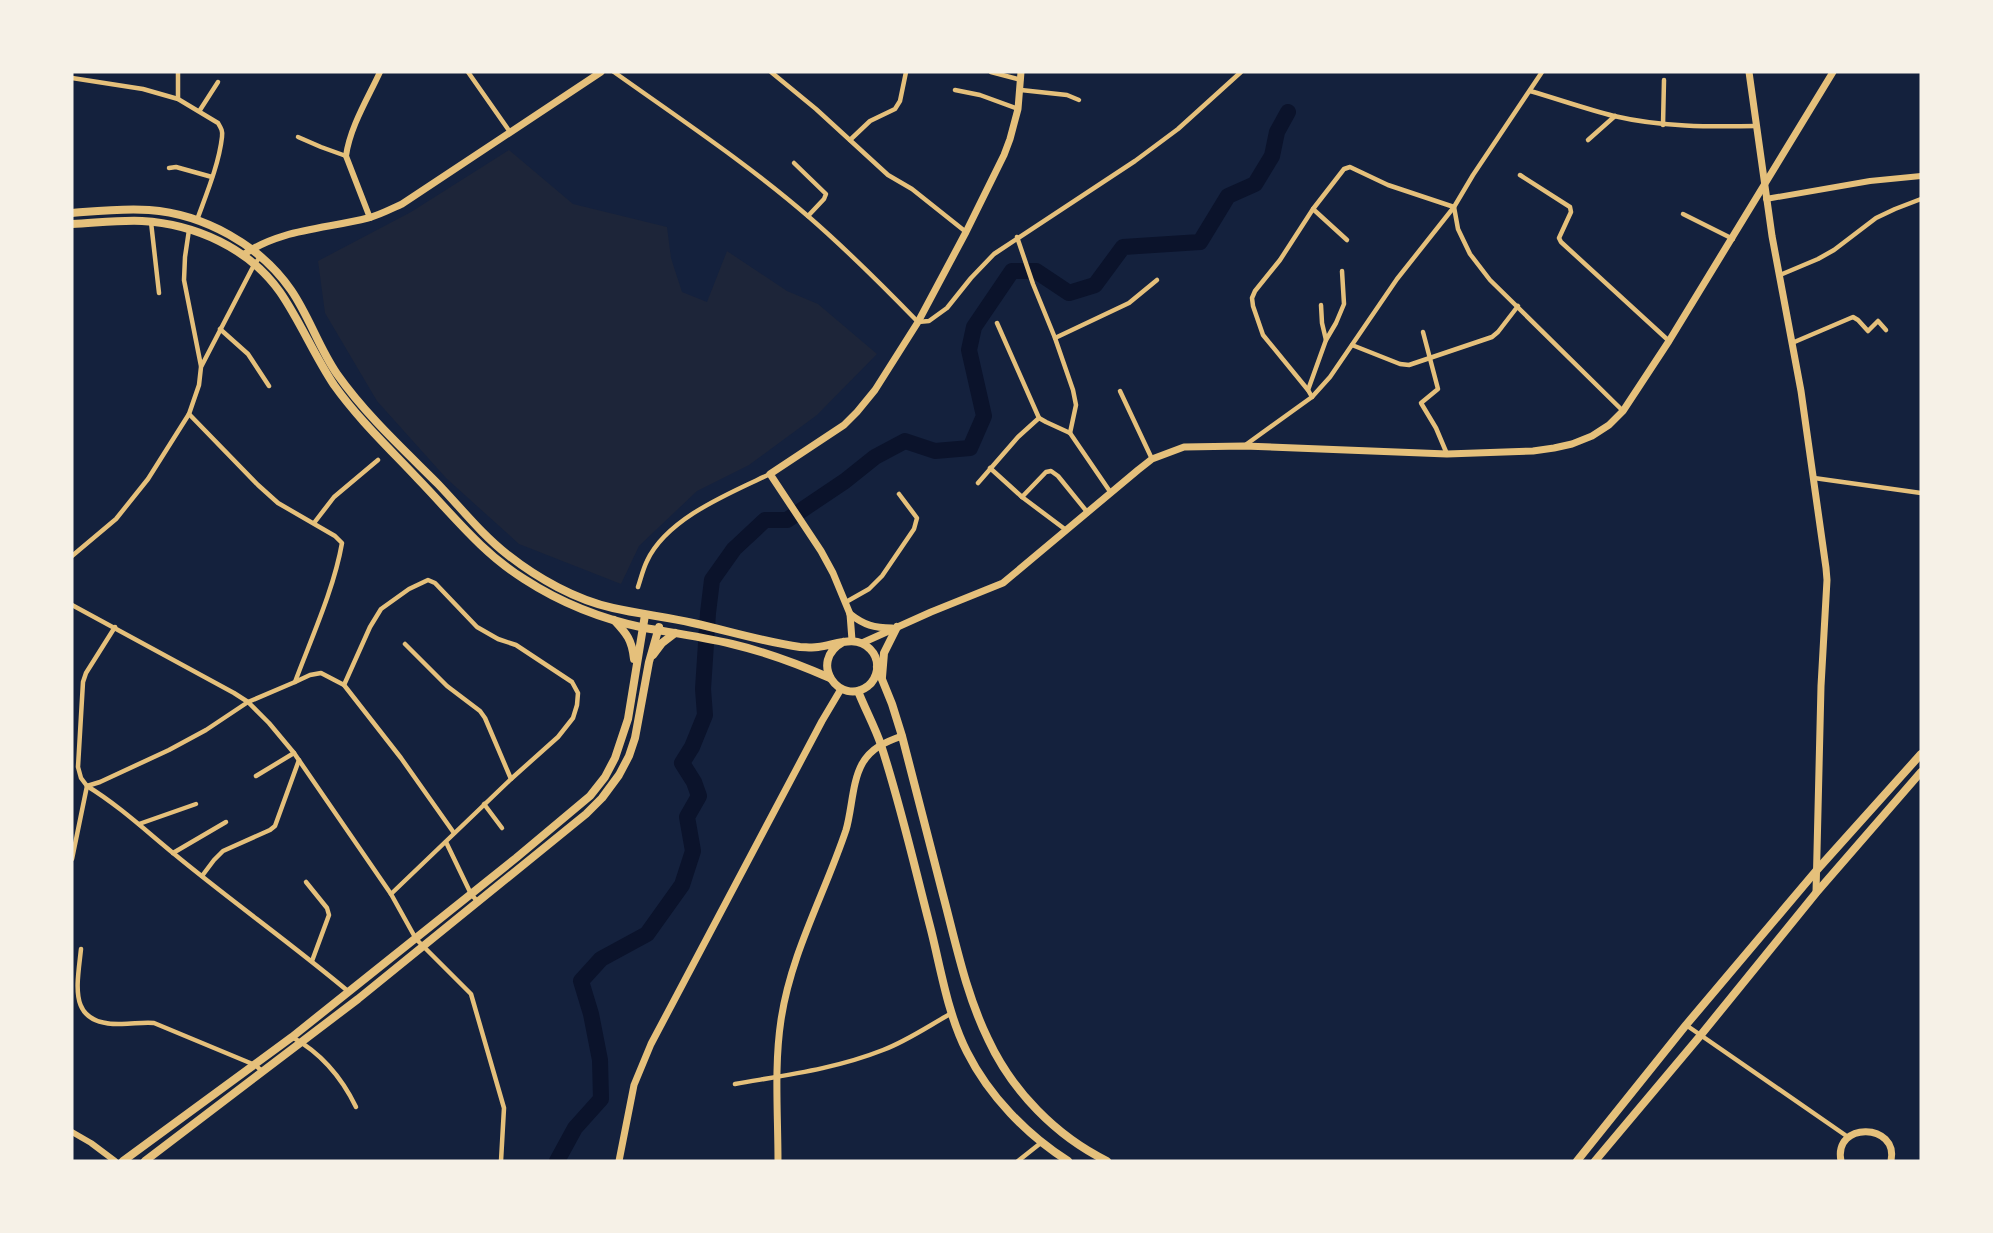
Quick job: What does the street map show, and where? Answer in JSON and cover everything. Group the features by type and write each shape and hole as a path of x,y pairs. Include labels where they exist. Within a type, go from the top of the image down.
{"main road":[{"path":"243,255 278,237 370,218 402,204 601,72"},
{"path":"1749,72 1766,199 1814,478 1827,580 1821,686 1816,893"},
{"path":"862,643 1003,583 1152,459 1184,447 1244,446 1447,454 1533,451 1572,444 1592,436 1609,425 1623,411 1670,341 1833,72"},
{"path":"852,640 850,614 846,602 821,551 770,474 844,425 857,412 875,390 918,322 1001,162 1018,109 1021,76"},
{"path":"72,213 149,210 197,220 232,236 251,249 275,270 291,290 335,371 377,425 488,538 508,556 532,572 577,596 612,608 800,647 815,648 852,640 862,643 873,652 902,736 963,972 988,1041 1008,1075 1042,1116 1076,1143 1107,1161"},
{"path":"72,224 151,222 189,230 222,242 243,255 279,291 296,317 310,347 351,409 467,531 503,564 553,597 614,620 734,644 793,661 830,678 842,689 858,691 872,682 877,667"},
{"path":"351,409 359,403"},
{"path":"850,614 869,626 897,627"},
{"path":"123,1161 292,1037 590,796 605,777 615,758 628,719 645,615"},
{"path":"145,1161 423,947 586,814 602,798 619,775 635,738 649,662 661,618"},
{"path":"614,620 628,634 633,647 635,669"},
{"path":"882,678 884,653 897,627"},
{"path":"649,662 662,643 675,633"},
{"path":"830,678 827,661 830,653 843,642"},
{"path":"619,1161 634,1085 651,1044 822,721 842,689"},
{"path":"858,691 881,744 952,1013 962,1043 978,1072 1017,1120 1068,1161"},
{"path":"778,1161 778,1077 781,1022 792,975 842,840 861,766 881,744 902,736"},
{"path":"1577,1161 1686,1025 1816,872 1921,754"},
{"path":"1595,1161 1701,1036 1816,893 1921,772"},
{"path":"1841,1161 1842,1146 1848,1137 1858,1132 1870,1131 1881,1135 1889,1143 1891,1161"}],"street":[{"path":"178,72 178,99"},
{"path":"370,218 346,156 358,119 380,72"},
{"path":"468,72 510,132"},
{"path":"614,72 766,182 808,216 868,270 918,322 929,321 942,312 994,254 1135,161 1178,129 1241,72"},
{"path":"771,72 888,175 912,189 966,232"},
{"path":"850,140 870,121 895,109 900,101 906,72"},
{"path":"991,72 1021,76"},
{"path":"1244,446 1312,397 1330,377 1397,279 1454,207 1542,72"},
{"path":"72,78 143,89 178,99 218,123 223,136 197,220"},
{"path":"1663,124 1664,80"},
{"path":"200,111 218,82"},
{"path":"955,90 980,95 1018,109"},
{"path":"1021,90 1067,95 1079,100"},
{"path":"1530,91 1615,116 1663,124 1704,128 1758,126"},
{"path":"1588,140 1615,116"},
{"path":"298,137 346,156"},
{"path":"794,163 826,194 808,216"},
{"path":"1312,397 1263,335 1252,298 1313,209 1344,169 1350,167 1388,185 1454,207"},
{"path":"169,168 212,177"},
{"path":"1520,175 1570,207 1571,212 1559,238 1561,242 1670,341"},
{"path":"1766,199 1870,181 1921,176"},
{"path":"1780,275 1834,250 1876,218 1895,208 1921,199"},
{"path":"1454,207 1458,229 1470,254 1490,280 1623,411"},
{"path":"1313,209 1347,240"},
{"path":"1683,214 1732,239"},
{"path":"151,222 159,293"},
{"path":"189,230 184,280 201,367"},
{"path":"1017,237 1073,390 1076,405 1070,433"},
{"path":"72,556 116,519 148,479 189,414 197,393 201,367 260,257"},
{"path":"1308,390 1326,340 1344,304 1342,271"},
{"path":"1055,338 1129,303 1157,280"},
{"path":"1321,305 1326,340"},
{"path":"1352,345 1400,364 1409,365 1492,337 1518,306"},
{"path":"1792,343 1853,317 1868,332 1878,321 1886,330"},
{"path":"997,323 1039,418 1070,433 1111,493"},
{"path":"220,329 248,354 269,386"},
{"path":"1423,332 1438,389 1421,403 1436,428 1447,454"},
{"path":"1120,391 1152,459"},
{"path":"189,414 278,503 335,536 342,543 325,601 295,682"},
{"path":"978,483 1018,437 1039,418"},
{"path":"314,523 334,497 378,460"},
{"path":"990,468 1022,497 1066,530"},
{"path":"1022,497 1046,472 1051,471 1058,476 1088,513"},
{"path":"638,587 647,560 666,536 700,510 725,495 770,474"},
{"path":"1814,478 1921,493"},
{"path":"846,602 876,583 914,529 917,518 899,494"},
{"path":"344,685 370,627 381,609 428,580 435,583 477,627 498,639 516,645 551,667 572,682 578,693 573,718 558,736 391,894"},
{"path":"72,605 211,679 248,702 294,753 391,894 416,939 471,994 504,1108 501,1161"},
{"path":"115,627 86,673 83,682 78,767 81,778 87,786 139,824 349,992"},
{"path":"405,645 447,686 480,711 511,779"},
{"path":"87,786 170,750 206,730 248,702 310,675 321,673 344,685 401,758 454,833"},
{"path":"256,776 294,753"},
{"path":"202,876 219,854 275,826 299,760"},
{"path":"72,766 78,767"},
{"path":"72,859 87,786"},
{"path":"139,824 195,804"},
{"path":"484,804 502,828"},
{"path":"173,853 226,822"},
{"path":"446,842 471,894 478,902"},
{"path":"306,882 327,908 329,915 312,961"},
{"path":"81,949 78,1001 81,1010 91,1019 107,1024 142,1021 154,1023 255,1065 263,1072"},
{"path":"735,1084 847,1063 885,1049 952,1013"},
{"path":"1686,1025 1848,1137"},
{"path":"292,1037 302,1042 333,1070 356,1107"},
{"path":"72,1131 115,1161"},
{"path":"1018,1161 1042,1142"}],"shaded area":[{"path":"509,150 573,204 667,227 671,258 682,292 707,302 727,251 787,291 818,304 877,354 817,415 749,465 697,491 639,546 621,584 519,544 446,478 377,401 325,313 318,261 411,212"}],"waterway":[{"path":"557,1161 575,1128 601,1099 600,1060 591,1014 581,981 601,959 647,934 682,885 693,851 687,817 699,796 694,782 682,763 692,747 705,715 703,689 712,580 734,549 765,520 787,520 845,481 875,457 905,441 935,451 970,448 984,416 969,350 974,327 1012,271 1036,271 1069,293 1095,285 1123,247 1200,242 1228,196 1255,184 1272,156 1277,132 1288,112"}]}
